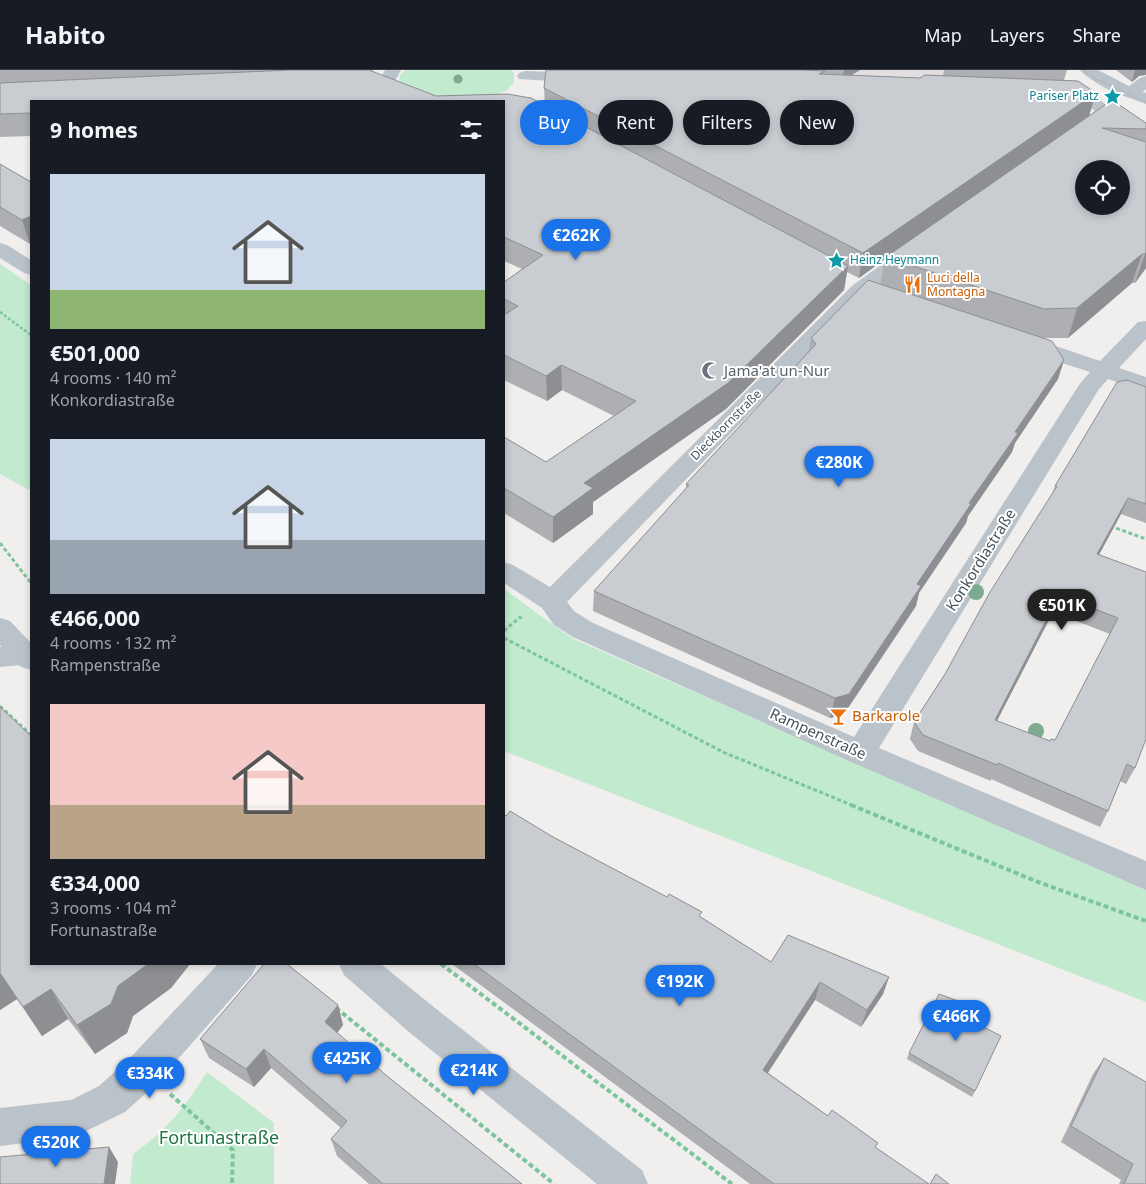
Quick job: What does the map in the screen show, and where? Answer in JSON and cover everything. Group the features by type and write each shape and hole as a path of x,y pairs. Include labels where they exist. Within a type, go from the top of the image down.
{"street":[{"path":"1088,70 1100,79 1146,99"},
{"path":"517,91 524,84 523,73 600,79"},
{"path":"370,82 390,75 390,88 397,96 406,100"},
{"path":"1130,93 1146,81"},
{"path":"1041,95 1070,96 1091,101 1104,112 1102,117 1062,145"},
{"name":"Dieckbornstraße","path":"552,602 861,288 925,243"},
{"path":"0,249 30,268"},
{"name":"Konkordiastraße","path":"860,753 1090,385 1146,327"},
{"path":"1010,338 1146,384"},
{"name":"Rampenstraße","path":"505,572 552,602 564,618 583,630 860,753 1146,876"},
{"path":"0,628 19,657"},
{"path":"0,1127 74,1118 112,1099 143,1071 239,965"},
{"path":"357,965 529,1107 628,1184"}],"path":[{"path":"0,312 30,334"},
{"path":"1102,524 1146,539"},
{"path":"0,543 30,582"},
{"path":"505,639 723,752 1038,882 1146,922"},
{"path":"0,706 30,734"},
{"path":"442,965 732,1184"},
{"path":"334,1007 554,1184"},
{"path":"143,1071 233,1150 232,1184"}],"shaded area":[{"path":"698,70 966,70 962,82"}],"green space":[{"path":"406,70 510,70 514,73 514,82 507,90 481,100 429,100 399,84 400,75"},
{"path":"0,264 30,284 30,490 0,474"},
{"path":"505,590 576,640 1146,890 1146,1002 505,751"},
{"name":"Fortunastraße","path":"207,1072 274,1123 274,1184 130,1184 133,1154 166,1127 191,1096"}],"building":[{"path":"290,70 369,70 436,96 507,94 531,98 535,100 520,100 520,145 588,145 588,128 598,134 598,145 620,145 848,266 728,383 584,483 593,488 553,517 505,489 505,438 546,462 636,401 561,365 546,376 505,356 505,314 518,306 505,300 505,281 543,255 505,237 505,100 30,100 30,113 0,114 0,83"},
{"path":"546,70 803,70 825,71 819,74 920,78 925,75 1078,81 1096,93 863,253 654,145 673,145 673,100 598,100 598,116 588,111 588,100 567,100 544,88"},
{"path":"1112,100 1146,123 1146,129 1102,128 1146,142 1146,253 1142,254 1077,308 1044,309 886,257"},
{"path":"0,164 30,181 30,216 22,220 0,207"},
{"path":"868,280 1052,341 1064,360 1015,432 1018,433 969,503 971,504 917,584 921,586 849,694 835,698 594,591 689,485 686,484 816,344 811,338"},
{"path":"1127,380 1146,387 1146,504 1128,498 1097,554 1146,572 1146,739 1135,768 1127,764 1108,811 998,763 997,765 923,735 914,722 945,674 990,592 1057,486 1055,486 1117,382","holes":["1059,595 1118,618 1055,740 1051,739 1050,741 995,720"]},
{"path":"0,707 30,735 30,965 147,965 118,986 111,1004 77,1025 51,989 23,1007 0,973"},
{"path":"510,811 553,837 667,897 669,894 702,912 699,916 771,962 788,935 889,977 867,1010 820,982 763,1070 828,1116 832,1110 878,1143 875,1147 929,1184 774,1184 475,965 505,965 506,816"},
{"path":"263,965 288,965 338,1005 325,1022 387,1076 522,1184 383,1184 331,1139 347,1121 264,1049 246,1069 200,1039"},
{"path":"939,994 983,1010 976,1023 1001,1036 975,1091 909,1053"},
{"path":"1104,1058 1146,1082 1146,1184 1124,1184 1133,1164 1071,1126"},
{"path":"109,1147 104,1184 0,1184 0,1157"},
{"path":"936,1174 949,1184 930,1184"}],"tram line":[{"path":"1083,70 1096,79 1146,102"}],"place":[{"name":"Pariser Platz","path":"1113,96"},
{"name":"Heinz Heymann","path":"836,260"},
{"name":"Luci della Montagna","path":"913,285"},
{"name":"Jama'at un-Nur","path":"710,371"},
{"name":"Barkarole","path":"838,716"}]}
